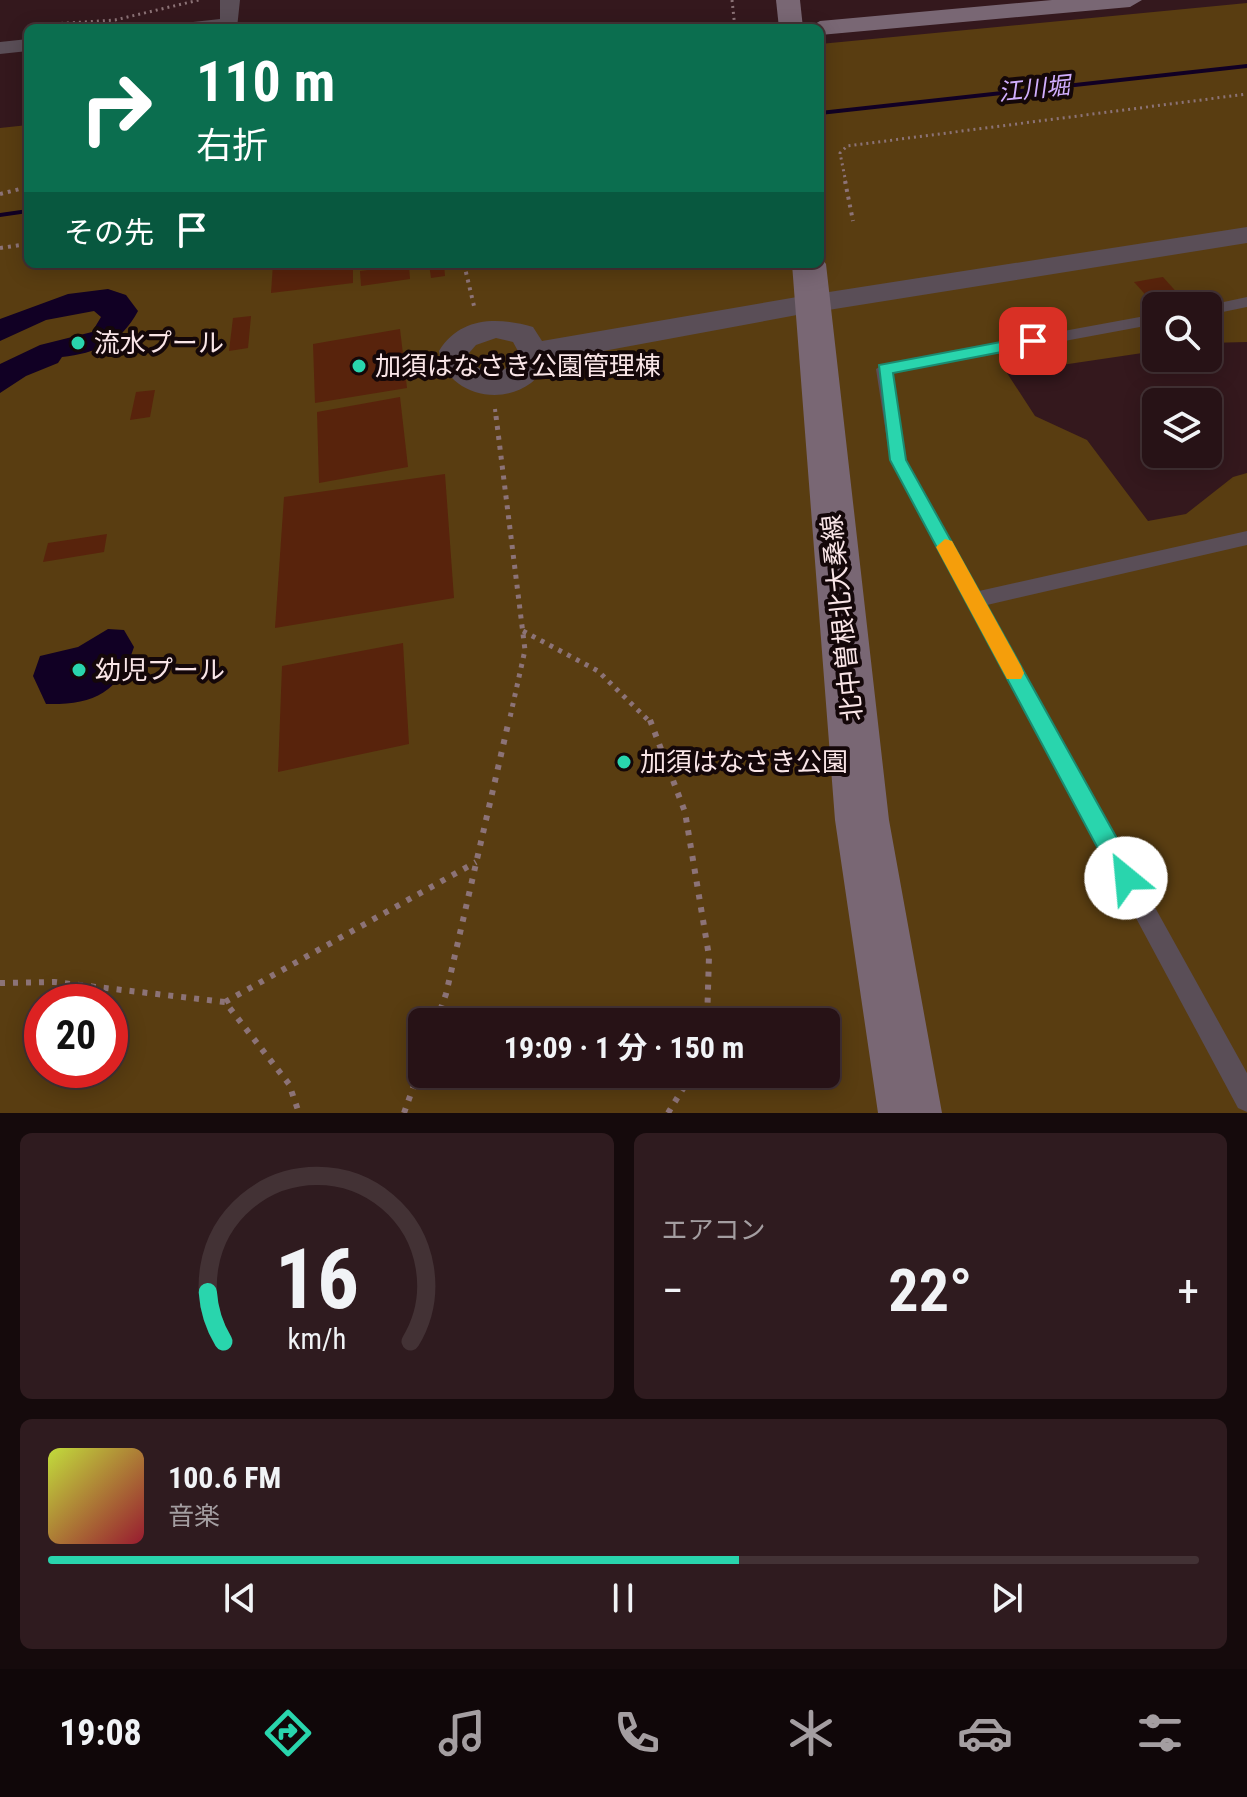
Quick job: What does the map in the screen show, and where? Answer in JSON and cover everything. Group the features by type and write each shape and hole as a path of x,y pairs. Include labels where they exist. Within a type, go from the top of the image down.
{"main road":[{"path":"788,0 791,24"},
{"path":"824,28 1130,0"},
{"name":"北中曽根北大桑線","path":"810,284 862,820 910,1113"}],"street":[{"path":"230,0 230,24"},
{"path":"0,48 24,38"},
{"path":"534,353 810,284 1247,235"},
{"path":"495,328 523,334 534,353 531,364 522,374 492,384 463,377 455,367 453,357 457,346 480,330 495,328"}],"lane":[{"path":"1222,307 1247,302"},
{"path":"1142,322 884,369 898,460 1247,1099"},
{"path":"974,600 1247,538"}],"path":[{"path":"93,24 199,0"},
{"path":"732,0 735,24"},
{"path":"853,221 840,153 847,146 1247,94"},
{"path":"0,194 24,188"},
{"path":"0,248 24,245"},
{"path":"465,268 480,330"},
{"path":"440,1008 525,650 492,384"},
{"path":"522,631 598,671 649,718 685,812 709,956 707,1008"},
{"path":"0,983 54,982 225,1002 476,862"},
{"path":"225,1002 289,1084 299,1113"},
{"path":"404,1113 413,1088"},
{"path":"668,1113 683,1088"}],"shaded area":[{"name":"加須はなさき公園","path":"1247,3 1247,342 1222,343 1222,292 1142,292 1142,353 1007,373 1035,416 1087,440 1148,521 1186,514 1233,477 1247,473 1247,1113 0,1113 0,128 24,125 24,268 824,268 824,44"},
{"name":"流水プール","path":"108,289 126,295 138,311 124,331 97,349 62,357 58,363 26,376 0,393 0,364 40,345 92,332 101,317 94,311 46,320 0,341 0,319 68,294"},
{"name":"幼児プール","path":"108,629 124,630 134,647 128,663 112,686 90,699 46,704 33,676 40,656 78,647"}],"building":[{"path":"273,268 353,268 353,283 271,293"},
{"path":"409,268 410,279 361,286 360,271"},
{"path":"430,268 444,268 445,276 431,278"},
{"path":"1163,277 1176,292 1143,292 1134,282"},
{"path":"251,316 248,348 229,351 233,318"},
{"name":"加須はなさき公園管理棟","path":"400,329 407,388 315,403 313,344"},
{"path":"155,390 150,417 130,420 136,392"},
{"path":"400,397 408,467 319,483 317,412"},
{"path":"445,474 454,598 275,628 284,497"},
{"path":"107,534 104,552 43,562 48,543"},
{"path":"403,643 409,744 278,772 282,666"}],"waterway":[{"name":"江川堀","path":"824,113 1247,66"},
{"name":"江川堀","path":"0,215 24,212"}],"slow traffic":[{"path":"945,547 1014,673"}],"place":[{"name":"流水プール","path":"78,343"},
{"name":"加須はなさき公園管理棟","path":"359,366"},
{"name":"幼児プール","path":"79,670"},
{"name":"加須はなさき公園","path":"624,762"}],"route":[{"path":"1033,341 884,369 898,460 1126,878"}]}
